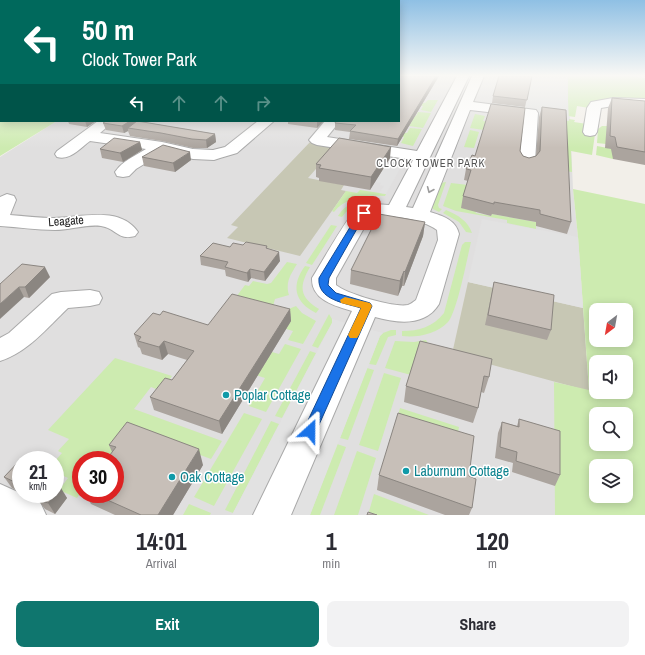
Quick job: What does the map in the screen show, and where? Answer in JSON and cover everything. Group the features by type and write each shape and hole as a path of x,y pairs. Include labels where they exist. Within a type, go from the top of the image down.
{"street":[{"path":"444,114 458,100"},
{"path":"395,211 444,114 458,100"},
{"path":"419,216 450,141 463,100"},
{"path":"488,100 531,113 527,162"},
{"path":"590,132 594,108 596,105 614,102 645,103"},
{"path":"63,154 106,122"},
{"path":"88,136 162,147 193,154 214,155 231,150 263,122"},
{"path":"332,122 317,140 422,159 440,165"},
{"path":"432,138 450,141"},
{"path":"123,172 130,165 162,147"},
{"path":"372,210 395,211 436,220 445,226 449,233 427,304 423,309 406,314 367,306 333,296 327,291 324,285 324,278 359,219 364,213 372,210"},
{"name":"Leagate","path":"0,220 56,224 95,219 117,223 128,232"},
{"path":"0,351 19,340 61,300 90,298"},
{"path":"272,515 367,306"},
{"path":"0,502 27,515"}],"shaded area":[{"path":"400,100 569,100 573,189 578,237 590,407 589,407 589,451 593,451 594,459 589,459 589,503 597,503 598,515 0,515 0,157 55,122 400,122"},
{"path":"524,100 568,100 569,121 521,114"},
{"path":"311,141 337,145 308,178 344,185 341,190 346,191 300,256 227,238 238,227 231,225"},
{"path":"377,156 407,156 386,194 379,193 384,186 380,185 381,183 355,178 367,162 388,165 391,160 389,160 390,158"},
{"path":"482,219 578,237 583,308 468,282"},
{"path":"468,282 583,308 589,391 452,354"},
{"path":"332,319 383,333 380,336 310,515 232,515 332,323"}],"green space":[{"path":"400,100 425,103 428,100 438,100 431,112 421,110 423,106 400,103"},
{"path":"568,100 645,100 589,108 577,106 575,117 568,116"},
{"path":"418,112 431,113 423,128 409,126 412,121 400,119 400,114 416,116"},
{"path":"475,114 485,116 483,121 508,125 484,130 470,128"},
{"path":"563,120 575,120 574,122 587,124 595,134 592,155 571,151 572,172 564,171"},
{"path":"0,122 55,122 0,156"},
{"path":"602,126 609,126 606,144 597,143 598,129"},
{"path":"371,128 407,133 410,128 422,129 413,146 401,143 404,137 368,132"},
{"path":"470,130 479,132 474,148 464,147"},
{"path":"597,146 613,149 613,159 596,155"},
{"path":"446,182 438,205 439,208 442,209 439,212 431,206 440,183"},
{"path":"451,183 468,185 476,213 491,216 492,214 536,222 536,229 507,223 507,220 456,211 443,206"},
{"path":"573,189 645,204 645,515 555,515 554,382 589,390"},
{"path":"360,190 386,194 385,196 364,196 350,200 334,212 332,211 346,191 357,193"},
{"path":"369,199 380,199 380,201 359,204 350,209 342,217 338,216 347,206"},
{"path":"446,210 462,219 468,225 472,233 466,232 459,222 443,213"},
{"path":"331,225 337,226 312,265 306,263"},
{"path":"465,242 471,242 455,308 448,322 438,330 420,336 402,336 402,331 420,329 430,325 444,313 462,245"},
{"path":"287,262 297,264 288,282 289,295 275,299 273,306 286,310 296,306 302,313 316,321 303,344 288,340 293,331 286,329 290,321 236,297 245,285 249,286 253,281 267,284 271,283"},
{"path":"305,266 310,267 304,280 303,291 304,295 312,305 319,309 316,313 303,304 297,292 298,280"},
{"path":"329,314 332,319 332,323 318,348 312,346"},
{"path":"391,330 396,330 396,335 388,337 376,365 369,364 380,336"},
{"path":"426,340 431,349 411,375 385,368 395,341 414,342"},
{"path":"285,344 301,349 266,412 249,406 265,378 208,360 266,361 272,352 279,354"},
{"path":"310,351 316,353 282,418 275,416"},
{"path":"115,358 172,376 161,391 151,387 134,409 222,441 211,459 138,432 116,451 72,451 72,496 64,492 64,483 68,478 64,476 64,451 58,451 69,439 48,430"},
{"path":"367,368 374,370 348,440 340,438"},
{"path":"384,373 401,378 378,451 359,445"},
{"path":"400,408 459,427 457,438 397,419"},
{"path":"244,413 262,419 214,506 194,497"},
{"path":"271,421 279,424 233,513 225,510"},
{"path":"337,444 346,447 320,515 310,515"},
{"path":"357,451 376,458 358,515 334,515"},
{"path":"374,494 429,515 368,515"},
{"path":"189,504 211,513 210,515 183,515"}],"building":[{"path":"400,100 422,100 398,139 350,131 356,125 335,123 400,122"},
{"path":"612,100 645,101 645,152 617,147 615,137 610,136"},
{"path":"491,104 525,108 520,151 523,156 529,158 536,156 540,151 542,107 566,110 571,222 540,214 540,210 494,202 494,204 463,196 471,170 466,169 472,155 475,156"},
{"path":"104,122 128,122 122,126 103,123"},
{"path":"136,122 143,122 215,134 206,140 128,128"},
{"path":"114,138 140,142 120,153 100,149"},
{"path":"339,138 391,147 371,177 319,168 321,165 316,164"},
{"path":"163,145 190,152 173,163 142,157"},
{"path":"379,214 425,222 400,281 351,270"},
{"path":"246,242 267,246 266,248 279,252 264,272 250,269 247,273 225,267 228,262 200,256 213,243 230,247 233,243 243,245"},
{"path":"22,264 45,267 25,287 19,287 0,304 0,284"},
{"path":"494,282 554,295 551,330 488,315"},
{"path":"232,294 290,309 219,421 150,397 165,378 172,380 194,351 164,341 159,347 138,341 141,337 134,334 153,313 160,315 163,311 208,325"},
{"path":"420,341 492,359 489,377 484,376 478,408 406,386"},
{"path":"398,413 474,436 469,476 476,479 472,508 379,475"},
{"path":"519,419 560,431 560,475 516,461 517,452 500,447 502,422 519,427"},
{"name":"Oak Cottage","path":"127,422 199,449 158,515 141,515 114,503 124,503 124,451 113,451 116,447 109,445"},
{"path":"12,469 12,481 4,477"},
{"path":"368,512 377,515 367,515"}],"slow traffic":[{"path":"345,300 367,306 353,335"}],"place":[{"name":"Poplar Cottage","path":"226,395"},
{"name":"Laburnum Cottage","path":"406,471"},
{"name":"Oak Cottage","path":"172,477"}],"district":[{"name":"CLOCK TOWER PARK","path":"431,163"}],"route":[{"path":"310,431 367,306 342,300 333,296 327,291 324,285 324,278 364,213"}]}
